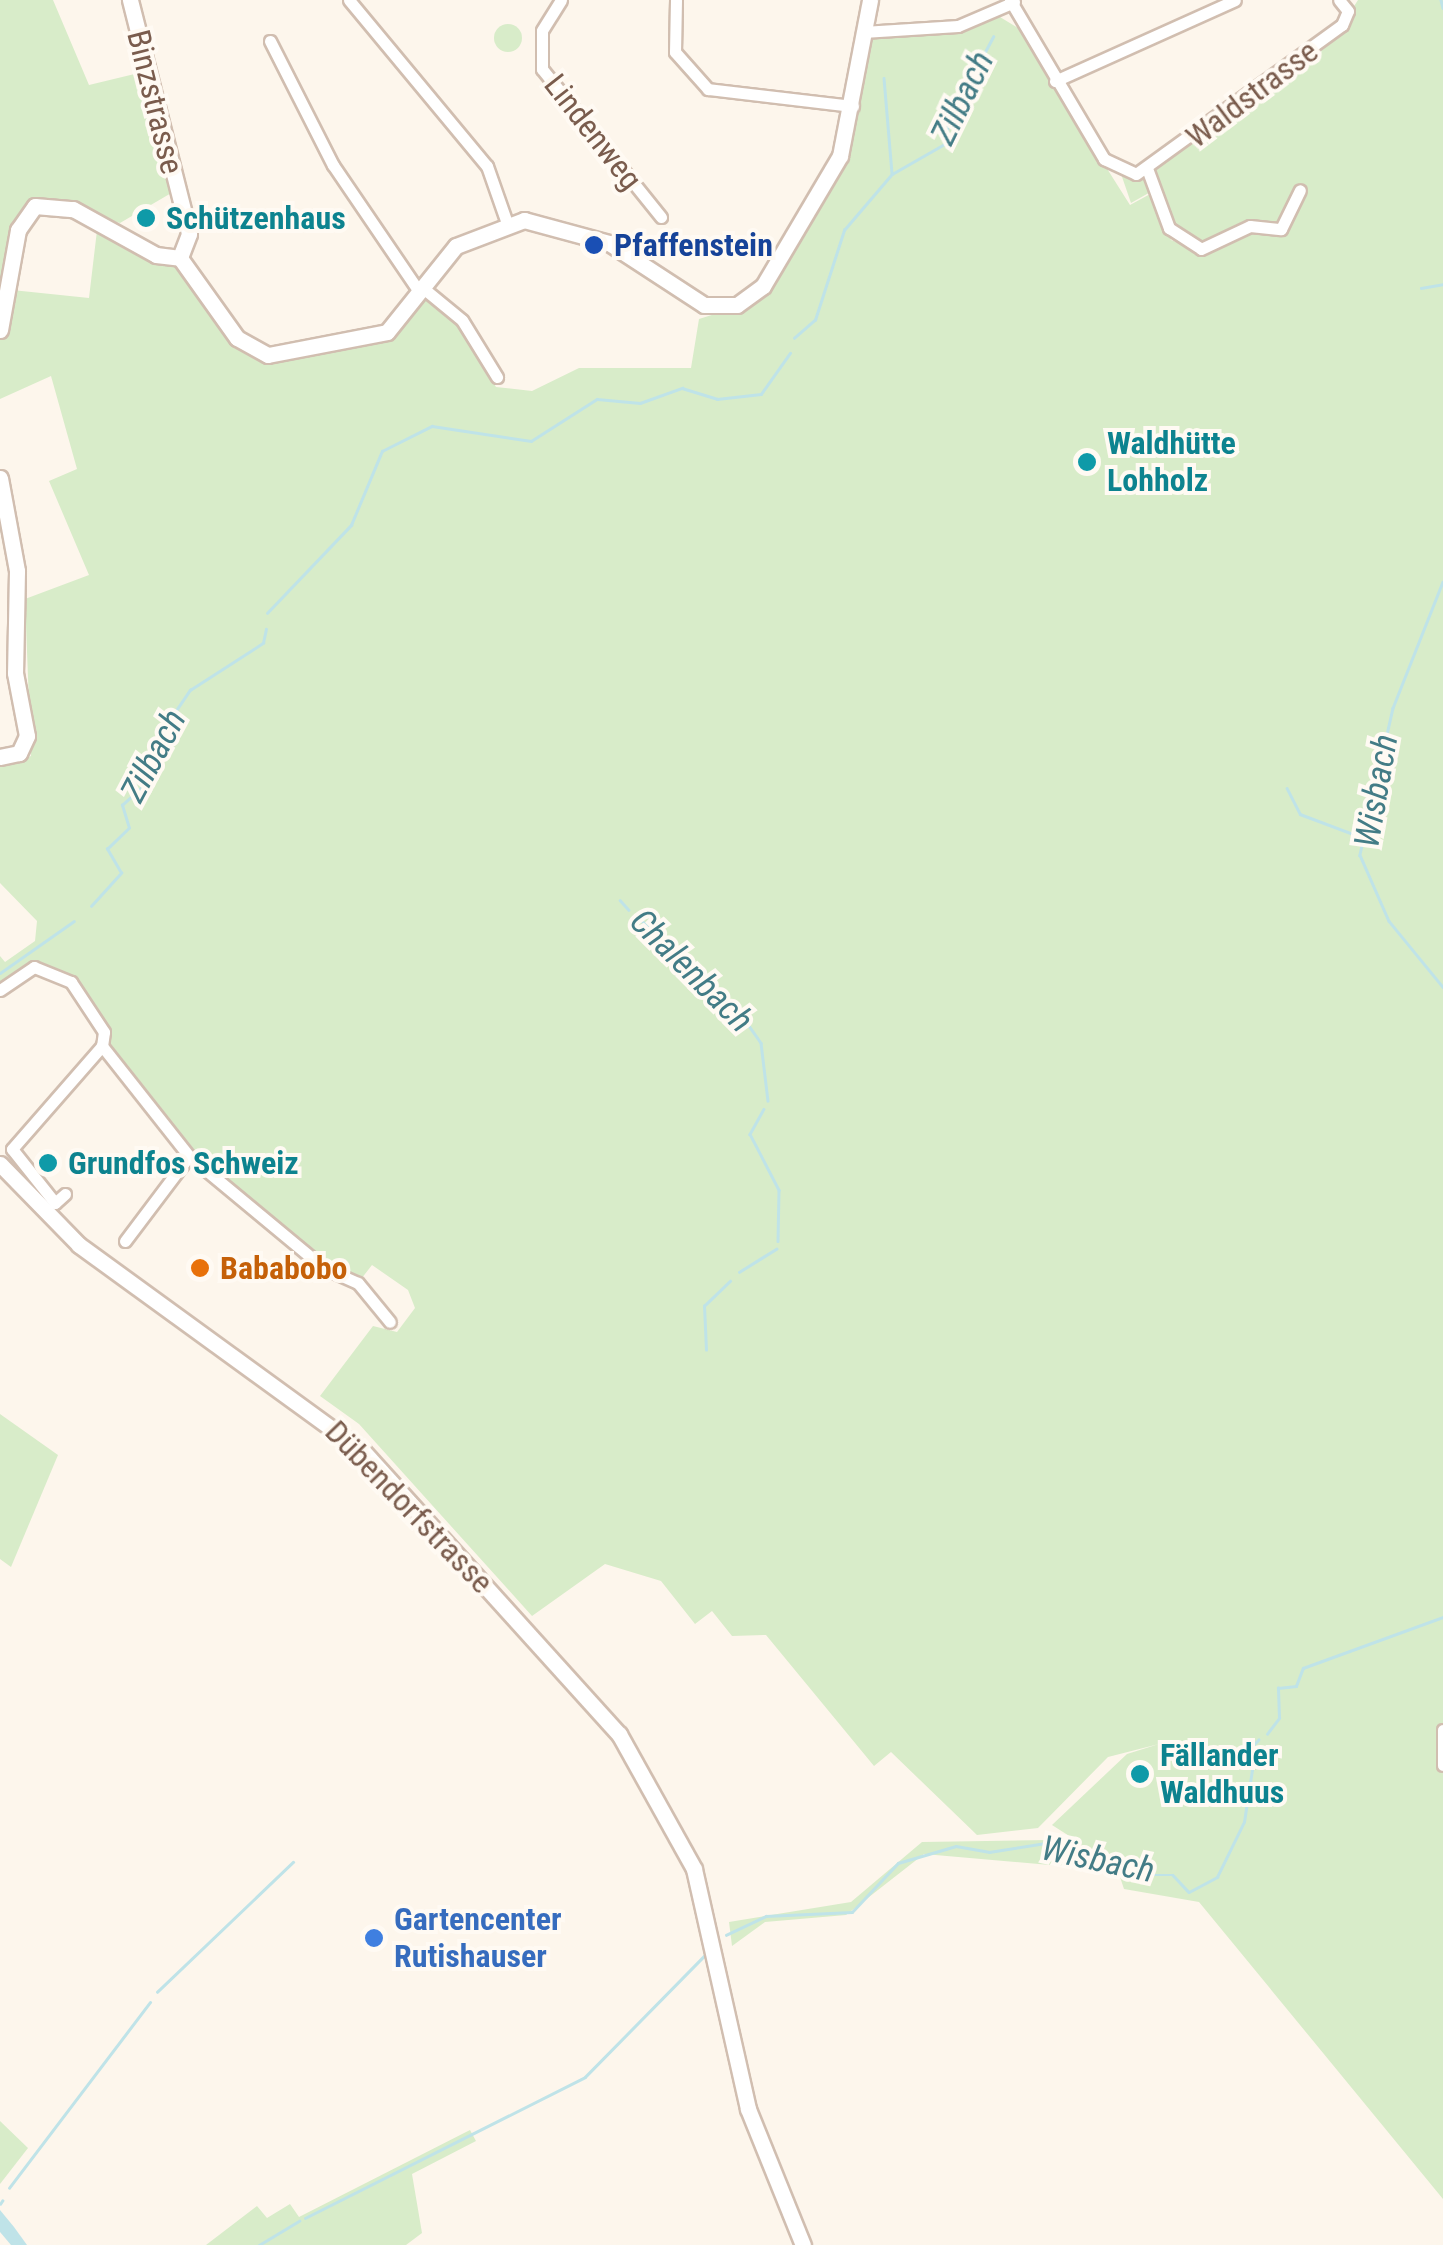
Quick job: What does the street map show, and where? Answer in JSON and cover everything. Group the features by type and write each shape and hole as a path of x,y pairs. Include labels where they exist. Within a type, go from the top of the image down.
{"main road":[{"name":"Binzstrasse","path":"130,0 189,234 180,258"},
{"path":"0,330 18,230 36,206 73,209 156,255 180,258 237,338 262,354 387,332 456,246 507,223 566,226 648,264 697,302 737,305 763,286 826,180 853,106 870,0"},
{"path":"0,478 17,571 14,673 27,740 0,757"},
{"name":"Dübendorfstrasse","path":"0,1164 79,1245 363,1450 618,1734 682,1840 714,1939 748,2109 803,2245"}],"street":[{"path":"350,0 487,166 507,223"},
{"name":"Lindenweg","path":"561,0 540,40 548,82 661,217"},
{"path":"676,0 675,52 708,89 853,106"},
{"path":"1055,81 1234,0"},
{"name":"Waldstrasse","path":"1148,170 1342,25 1348,11 1340,0"},
{"path":"863,32 958,26 1013,1 1055,81 1111,166 1148,170 1175,236 1201,249 1250,226 1281,229 1300,190"},
{"path":"270,41 333,165 422,290 462,320 496,377"},
{"path":"0,990 27,969 58,972 104,1032 102,1046 12,1150 56,1204 64,1194"},
{"path":"102,1046 189,1156 324,1268 358,1283 390,1322"},
{"path":"126,1241 189,1156"},
{"path":"1443,1730 1443,1765"}],"green space":[{"path":"0,0 53,0 89,85 147,71 173,192 120,223 66,207 26,213 12,290 89,298 98,222 180,258 256,352 381,334 423,288 446,306 496,387 532,391 579,368 691,368 699,319 753,302 851,135 866,38 1000,17 1018,28 1130,205 1152,193 1171,240 1203,252 1258,226 1206,248 1182,243 1154,190 1131,203 1120,171 1148,170 1342,25 1358,0 1443,0 1443,2199 1199,1902 1124,1889 1118,1871 924,1854 846,1915 765,1922 732,1946 729,1922 851,1902 922,1842 1048,1840 1068,1849 1074,1839 1052,1825 1127,1754 1159,1744 1108,1757 1038,1828 977,1835 891,1752 874,1766 766,1635 732,1636 712,1611 695,1624 661,1581 605,1564 532,1616 359,1424 320,1396 373,1326 397,1332 415,1308 408,1290 372,1265 358,1283 324,1268 189,1156 102,1046 71,982 43,967 0,990 0,956 5,962 35,941 37,921 0,883 0,767 31,756 25,599 89,575 49,481 77,469 51,376 0,399"},
{"path":"508,24 518,28 522,38 518,48 508,52 498,48 494,38 498,28"},
{"path":"0,1414 58,1455 11,1567 0,1559"},
{"path":"0,2121 28,2148 0,2184"},
{"path":"470,2130 476,2141 412,2174 422,2233 406,2245 206,2245 257,2206 267,2218 290,2204 299,2217"}],"water":[{"path":"0,2210 27,2245 11,2245 0,2232"}],"waterway":[{"path":"1441,0 1443,8"},
{"name":"Zilbach","path":"794,338 815,320 844,230 892,174 948,142 947,123 993,37"},
{"path":"884,78 892,174"},
{"path":"1421,288 1443,284"},
{"name":"Zilbach","path":"267,613 351,525 382,451 432,426 531,441 597,399 640,403 682,388 717,399 761,394 790,353"},
{"name":"Wisbach","path":"1443,582 1393,708 1360,855 1389,921 1443,987"},
{"name":"Zilbach","path":"91,906 121,873 107,849 129,828 122,805 143,786 175,712 190,690 263,643 266,629"},
{"path":"1287,788 1300,814 1364,838"},
{"name":"Chalenbach","path":"620,900 629,910"},
{"name":"Zilbach","path":"0,973 74,921"},
{"name":"Chalenbach","path":"642,921 745,1020 761,1043 768,1101"},
{"name":"Chalenbach","path":"764,1109 750,1134 779,1190 778,1241"},
{"name":"Chalenbach","path":"739,1272 776,1249"},
{"name":"Chalenbach","path":"706,1350 704,1306 730,1281"},
{"name":"Wisbach","path":"1267,1734 1279,1718 1278,1688 1296,1686 1303,1668 1443,1617"},
{"name":"Wisbach","path":"726,1935 766,1916 852,1912 898,1863 956,1846 989,1852 1045,1843 1074,1859 1103,1855 1132,1875 1173,1875 1189,1892 1217,1877 1244,1822 1252,1770 1244,1755 1258,1740"},
{"name":"Chalenbach","path":"157,1992 293,1862"},
{"name":"Wisbach","path":"305,2218 585,2077 705,1955"},
{"name":"Chalenbach","path":"9,2188 150,2002"},
{"name":"Wisbach","path":"259,2245 299,2221"}],"place":[{"name":"Schützenhaus","path":"146,218"},
{"name":"Pfaffenstein","path":"594,245"},
{"name":"Waldhütte Lohholz","path":"1087,462"},
{"name":"Grundfos Schweiz","path":"48,1163"},
{"name":"Bababobo","path":"200,1268"},
{"name":"Fällander Waldhuus","path":"1140,1774"},
{"name":"Gartencenter Rutishauser","path":"374,1938"}]}
